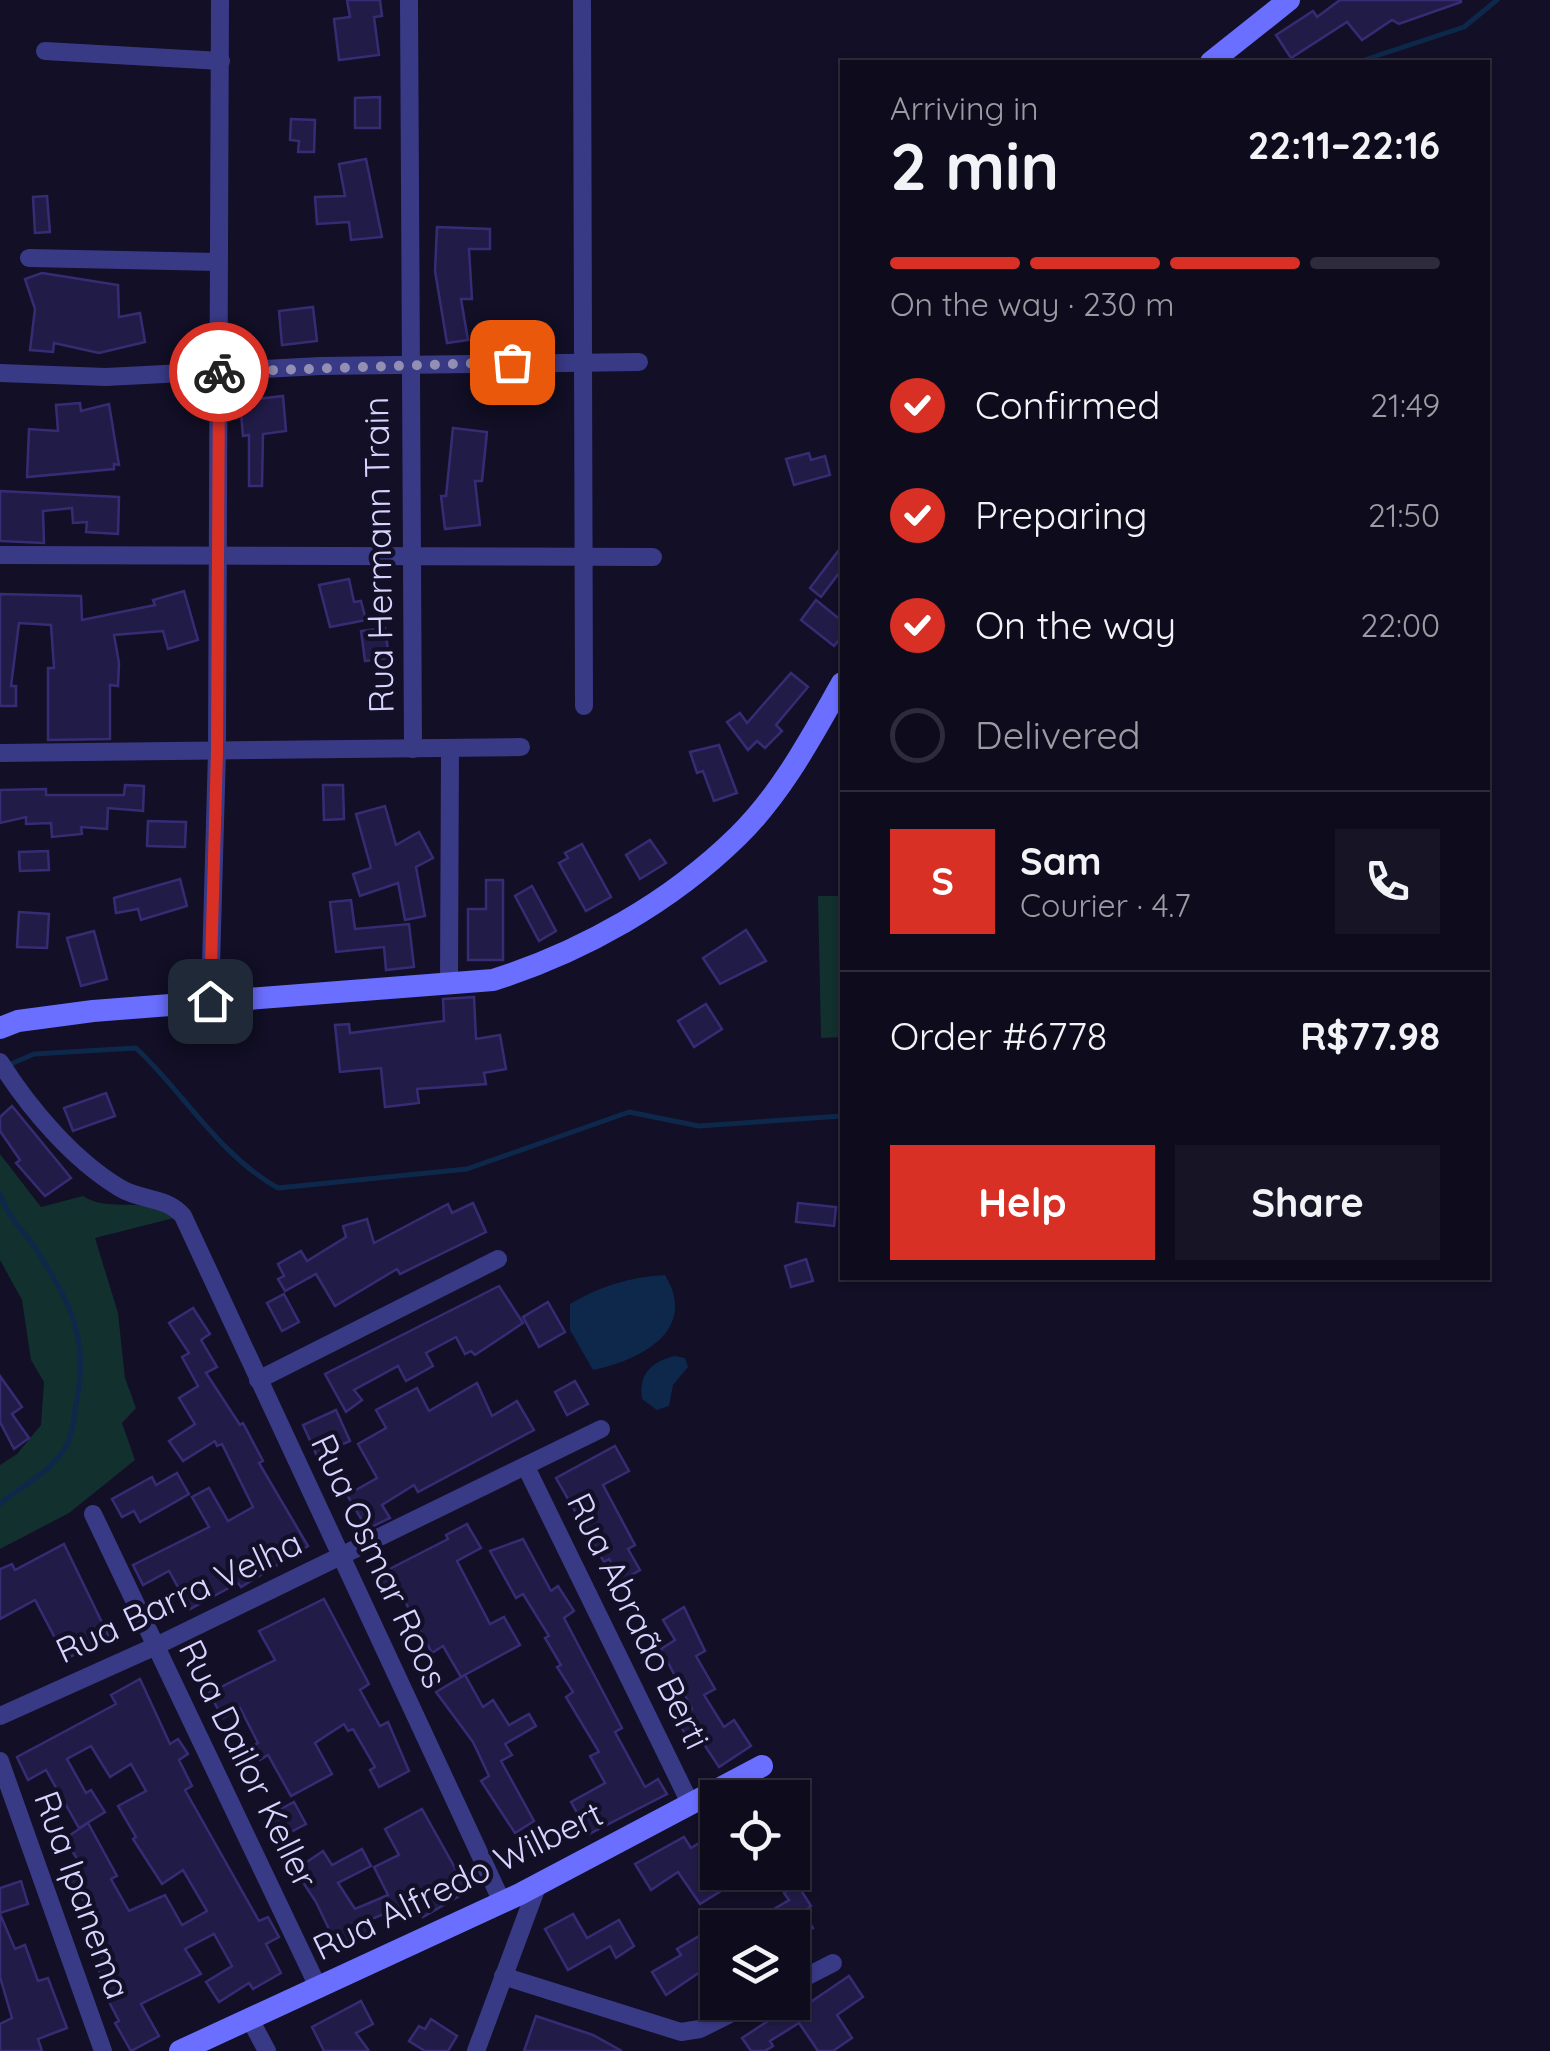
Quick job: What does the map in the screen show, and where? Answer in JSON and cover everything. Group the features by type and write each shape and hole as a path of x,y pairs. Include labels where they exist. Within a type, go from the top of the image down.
{"street":[{"path":"210,1001 217,751 220,0"},
{"name":"Rua Hermann Train","path":"409,0 413,749"},
{"path":"582,0 584,706"},
{"path":"1214,60 1288,0"},
{"path":"45,52 221,60"},
{"path":"28,258 218,262"},
{"path":"0,372 106,377 410,363 639,362"},
{"path":"0,555 653,557"},
{"path":"0,1028 18,1021 210,1001 493,980 550,962 696,874 740,834 772,794 840,686"},
{"path":"0,753 521,748"},
{"path":"449,983 450,749"},
{"name":"Rua Osmar Roos","path":"5,1070 46,1121 105,1176 120,1188 174,1206 343,1556 502,1902"},
{"path":"258,1380 498,1259"},
{"name":"Rua Barra Velha","path":"0,1716 156,1646 601,1429"},
{"name":"Rua Abraão Berti","path":"526,1467 690,1803"},
{"name":"Rua Dailor Keller","path":"94,1514 320,1988"},
{"name":"Rua Ipanema","path":"0,1761 103,2051"},
{"name":"Rua Alfredo Wilbert","path":"180,2051 252,2021 502,1902 762,1766"},
{"path":"476,2051 538,1884"},
{"path":"810,1975 834,1964"},
{"path":"503,1976 681,2032 700,2029 718,2020"},
{"path":"252,2021 266,2051"}],"green space":[{"path":"818,896 840,896 840,1037 821,1038"},
{"path":"0,1154 41,1207 83,1196 105,1204 152,1207 174,1218 95,1238 118,1313 125,1378 136,1408 122,1423 135,1460 69,1513 0,1549 0,1465 17,1454 41,1425 44,1382 31,1360 22,1300 0,1260"}],"water":[{"path":"665,1275 674,1295 675,1312 670,1327 659,1340 629,1359 593,1370 570,1330 570,1304 616,1284"},
{"path":"675,1356 685,1358 688,1367 673,1385 669,1406 657,1410 642,1399 642,1382 653,1365"}],"building":[{"path":"347,0 380,0 382,16 374,17 379,55 339,60 334,19 350,17"},
{"path":"1340,0 1461,2 1399,24 1392,20 1362,40 1347,22 1291,58 1276,35 1313,11 1317,17"},
{"path":"380,97 380,128 355,128 355,98"},
{"path":"291,119 315,120 314,152 298,152 299,141 290,140"},
{"path":"366,159 382,237 351,240 349,222 317,224 315,197 345,196 339,164"},
{"path":"47,196 50,232 35,233 33,197"},
{"path":"437,227 490,229 490,249 469,249 472,299 461,299 468,340 447,343 435,271"},
{"path":"42,273 118,285 119,317 140,313 145,342 99,353 54,343 53,352 30,350 35,309 25,279"},
{"path":"313,307 317,341 282,345 279,311"},
{"path":"283,396 286,431 263,434 262,486 249,486 249,435 243,436 240,401"},
{"path":"80,403 81,411 109,404 119,465 114,464 114,469 27,477 29,429 58,431 56,405"},
{"path":"453,428 487,432 482,481 475,481 480,525 445,529 441,496 446,496"},
{"path":"809,453 811,460 825,456 830,475 794,485 786,459"},
{"path":"0,491 119,497 118,534 86,532 87,522 73,523 72,508 43,511 44,543 0,541"},
{"path":"840,549 840,572 821,597 810,588"},
{"path":"349,579 354,602 361,601 366,620 330,627 319,585"},
{"path":"184,591 198,640 168,649 163,631 114,635 119,663 118,686 110,685 110,739 48,740 48,668 54,668 51,625 19,623 11,686 16,686 16,706 0,706 0,594 81,596 82,620 155,605 153,600"},
{"path":"816,600 840,619 840,638 834,646 801,620"},
{"path":"385,628 389,658 365,661 361,631"},
{"path":"791,673 808,687 776,725 782,731 765,748 757,741 748,750 727,722 740,713 747,723"},
{"path":"719,745 737,793 714,801 703,771 697,773 690,752"},
{"path":"125,785 144,786 143,811 108,808 107,829 81,827 82,834 52,837 51,823 26,824 26,817 0,823 0,790 46,789 46,795 124,795"},
{"path":"323,785 343,785 344,819 324,820"},
{"path":"385,806 396,845 419,832 433,858 416,867 425,916 405,920 398,883 360,896 353,874 371,868 356,814"},
{"path":"148,821 186,822 185,847 147,846"},
{"path":"650,840 666,863 640,879 626,855"},
{"path":"582,844 611,897 586,911 559,863 568,858 565,853"},
{"path":"48,851 49,870 20,871 19,852"},
{"path":"180,879 187,906 141,920 138,909 116,913 114,898"},
{"path":"486,880 503,880 503,960 468,960 468,909 486,909"},
{"path":"532,886 556,931 539,941 515,896"},
{"path":"351,900 355,929 409,924 414,967 386,970 384,947 336,952 330,902"},
{"path":"19,912 49,914 47,948 17,947"},
{"path":"746,930 766,961 720,984 703,958"},
{"path":"94,931 107,979 81,986 67,938"},
{"path":"474,997 476,1039 500,1035 506,1069 484,1073 486,1084 417,1089 419,1103 385,1107 381,1068 340,1072 335,1025 349,1024 350,1033 444,1021 443,999"},
{"path":"706,1004 722,1029 694,1047 678,1021"},
{"path":"106,1093 115,1116 73,1131 64,1108"},
{"path":"12,1106 71,1178 45,1196 16,1163 20,1160 0,1131 0,1117"},
{"path":"473,1203 486,1232 400,1274 397,1269 335,1306 316,1274 285,1291 278,1279 284,1276 278,1264 301,1251 307,1261 346,1237 343,1226 367,1219 374,1243 448,1204 452,1213"},
{"path":"798,1203 836,1207 834,1226 796,1222"},
{"path":"806,1259 813,1281 791,1287 785,1266"},
{"path":"499,1286 523,1323 475,1355 471,1351 465,1354 456,1337 426,1353 433,1366 406,1381 398,1366 354,1390 362,1400 346,1412 325,1374"},
{"path":"284,1294 299,1322 282,1331 267,1303"},
{"path":"548,1302 565,1332 539,1347 523,1317"},
{"path":"193,1308 210,1334 201,1340 217,1367 206,1373 240,1425 243,1423 263,1461 259,1463 308,1546 241,1587 238,1583 190,1609 169,1571 143,1585 133,1565 209,1527 192,1497 209,1488 228,1521 253,1507 222,1444 217,1446 215,1441 183,1461 169,1441 195,1424 179,1398 198,1386 182,1357 189,1353 169,1323"},
{"path":"0,1376 22,1407 12,1414 29,1438 14,1449 0,1422"},
{"path":"575,1381 588,1404 567,1415 555,1392"},
{"path":"477,1383 492,1416 517,1401 534,1430 418,1492 414,1485 382,1505 390,1518 367,1529 347,1495 377,1478 358,1444 386,1428 376,1410 417,1388 429,1411"},
{"path":"336,1410 350,1441 317,1456 303,1425"},
{"path":"615,1446 629,1471 603,1485 635,1545 628,1549 640,1570 621,1581 609,1559 604,1562 556,1478"},
{"path":"177,1473 189,1494 140,1522 134,1511 122,1517 112,1499 152,1477 156,1485"},
{"path":"467,1524 481,1548 457,1561 490,1624 504,1617 520,1645 461,1677 443,1646 432,1653 401,1594 390,1600 376,1576 448,1539 446,1535"},
{"path":"523,1539 551,1591 558,1586 574,1611 564,1618 622,1728 615,1732 645,1787 658,1779 667,1794 589,1834 571,1802 605,1783 590,1756 599,1752 566,1697 573,1692 557,1667 561,1665 545,1638 549,1636 523,1594 516,1598 490,1551"},
{"path":"64,1544 109,1637 66,1659 35,1600 0,1619 0,1569 12,1564 15,1570"},
{"path":"324,1599 369,1684 360,1690 380,1726 388,1722 409,1771 379,1787 370,1770 375,1767 353,1729 348,1731 344,1724 315,1743 332,1774 291,1796 268,1755 260,1760 253,1746 258,1743 240,1708 223,1718 209,1693 275,1660 259,1631"},
{"path":"684,1607 705,1651 696,1656 715,1689 704,1695 724,1727 734,1720 751,1746 719,1767 696,1732 688,1738 676,1720 692,1709 661,1649 675,1640 663,1620"},
{"path":"465,1675 483,1707 493,1700 509,1725 529,1714 536,1726 505,1744 512,1755 501,1761 534,1821 515,1833 481,1781 489,1776 473,1742 436,1692"},
{"path":"140,1679 170,1744 178,1739 188,1754 179,1760 192,1786 185,1790 259,1921 268,1917 279,1937 266,1944 281,1973 253,1989 249,1983 219,2002 206,1982 232,1966 214,1934 185,1949 201,1974 141,2004 159,2036 131,2051 115,2023 119,2021 107,1998 112,1995 98,1970 106,1966 89,1934 99,1928 81,1896 74,1900 61,1877 82,1866 64,1839 88,1823 117,1876 111,1879 129,1911 165,1895 182,1925 207,1911 183,1870 162,1884 133,1839 136,1837 118,1806 146,1791 131,1764 110,1777 91,1746 67,1759 86,1793 91,1790 105,1812 79,1828 46,1770 28,1780 17,1757 116,1704 111,1695"},
{"path":"294,1802 306,1824 283,1836 271,1814"},
{"path":"422,1809 468,1891 423,1917 414,1901 367,1921 373,1932 339,1950 295,1870 323,1851 332,1865 362,1849 371,1866 338,1883 355,1909 388,1895 374,1867 399,1855 385,1829"},
{"path":"684,1837 691,1848 700,1842 700,1890 722,1890 700,1904 678,1872 651,1890 635,1864"},
{"path":"21,1881 28,1904 0,1913 0,1888"},
{"path":"801,1890 811,1906 806,1910 772,1910 789,1900 784,1893"},
{"path":"0,1914 15,1949 25,1945 38,1981 48,1978 67,2028 38,2039 42,2051 0,2051 0,2024 12,2018 0,1977"},
{"path":"573,1914 587,1938 619,1920 634,1946 616,1958 610,1946 568,1970 545,1929"},
{"path":"700,1936 700,1972 666,1995 652,1972 681,1955 677,1949"},
{"path":"849,1976 863,1997 837,2015 852,2038 833,2051 818,2051 799,2023 770,2041 773,2046 765,2051 751,2051 742,2038 768,2020 810,2020 810,2002"},
{"path":"361,2001 373,2024 356,2033 369,2051 324,2051 312,2027"},
{"path":"536,2016 593,2035 622,2051 524,2051"},
{"path":"431,2019 457,2036 448,2051 425,2051 409,2041 419,2026 425,2029"}],"waterway":[{"path":"1364,60 1464,27 1497,0"},
{"path":"6,1066 34,1054 136,1048 237,1158 278,1188 467,1169 629,1112 699,1126 840,1116"},
{"path":"0,1194 60,1289 75,1324 81,1361 68,1442 47,1469 0,1504"}],"way so far":[{"path":"219,372 512,362"}],"route":[{"path":"210,1001 217,751 219,372"}]}
